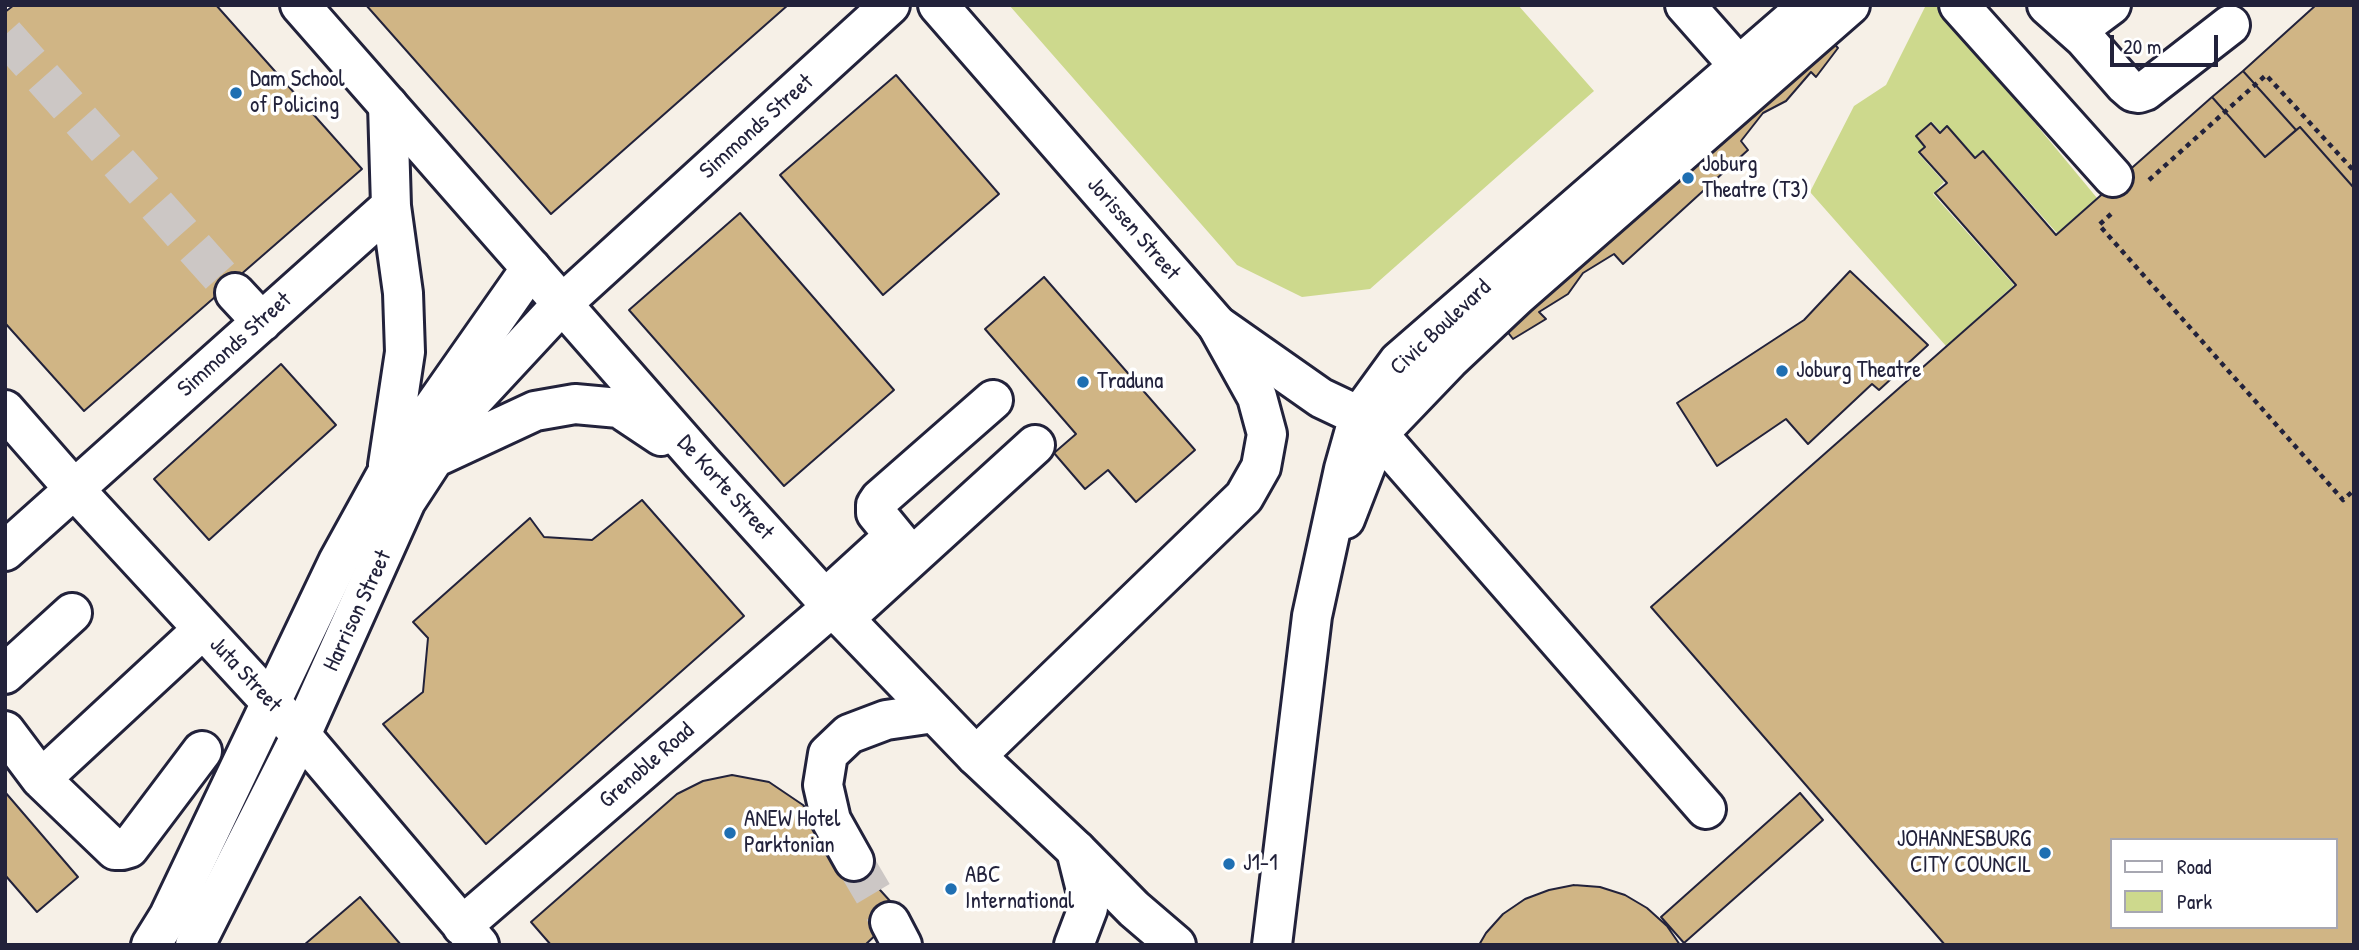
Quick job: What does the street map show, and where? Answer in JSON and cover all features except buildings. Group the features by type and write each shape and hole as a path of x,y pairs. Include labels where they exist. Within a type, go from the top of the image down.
{"main road":[{"name":"De Korte Street","path":"300,5 701,462 834,608 976,756 1176,945"},
{"name":"Simmonds Street","path":"562,304 890,5"},
{"name":"Jorissen Street","path":"938,5 1217,325 1321,398 1369,425"},
{"path":"1685,5 1739,66"},
{"path":"1290,945 1314,733 1345,516 1369,425 1449,360 1517,296 1850,5"},
{"path":"1959,5 2124,191"},
{"path":"2048,5 2076,31 2125,85 2133,92 2139,93 2146,91 2230,25"},
{"path":"2076,31 2111,5"},
{"name":"Civic Boulevard","path":"1272,945 1312,616 1344,468 1369,425 1399,361 1739,66 1795,12"},
{"path":"386,475 405,352 403,293 391,205 388,106"},
{"name":"Simmonds Street","path":"5,551 391,205"},
{"path":"151,945 169,916 338,562 386,475 531,268"},
{"path":"235,293 262,322"},
{"name":"Harrison Street","path":"195,945 301,735 406,501 470,403 562,304"},
{"path":"976,756 1244,497 1261,467 1267,435 1257,397 1217,325"},
{"path":"903,547 876,513 876,505 993,400"},
{"path":"435,458 534,411 575,404 619,408 701,462"},
{"name":"Juta Street","path":"5,410 75,490 301,735 471,935"},
{"path":"1369,425 1706,809"},
{"name":"Grenoble Road","path":"471,935 903,547 1035,445"},
{"path":"5,674 72,613"},
{"path":"41,779 203,629"},
{"path":"854,861 831,820 823,785 828,754 849,734 886,720 934,713"},
{"path":"5,731 41,779 115,850 129,848 202,751"},
{"path":"1074,945 1088,908 1076,850"}],"path":[{"path":"2354,172 2266,75 2124,191 2099,225 2343,500 2354,490"}],"green space":[{"path":"1009,5 1518,5 1594,91 1370,289 1302,297 1237,265"},
{"path":"1926,5 1937,5 2097,198 2057,233 1983,150 1975,157 1947,126 1940,131 1932,122 1915,136 1924,147 1918,153 1944,182 1933,194 2014,285 1946,346 1810,192 1854,106 1886,85"}],"tunnel":[{"path":"5,35 235,293"},
{"path":"854,861 890,922"}],"place":[{"name":"Dam School of Policing","path":"236,93"},
{"name":"Joburg Theatre (T3)","path":"1688,178"},
{"name":"Joburg Theatre","path":"1782,371"},
{"name":"Traduna","path":"1083,382"},
{"name":"ANEW Hotel Parktonian","path":"730,833"},
{"name":"JOHANNESBURG CITY COUNCIL","path":"2045,853"},
{"name":"J1-1","path":"1229,864"},
{"name":"ABC International","path":"951,889"}]}
